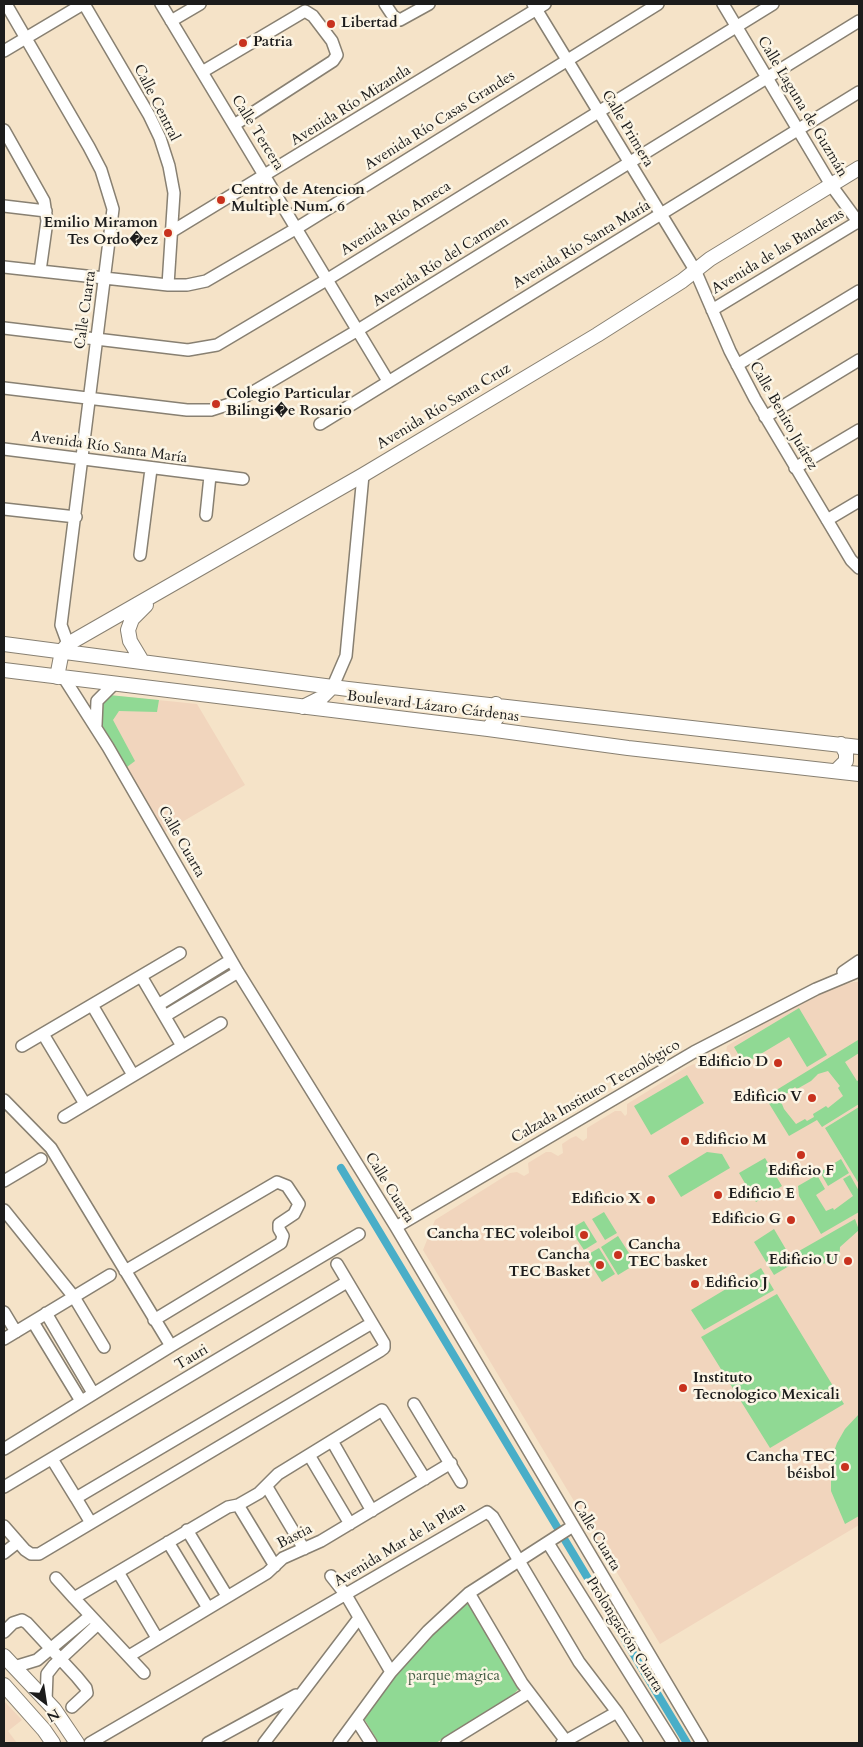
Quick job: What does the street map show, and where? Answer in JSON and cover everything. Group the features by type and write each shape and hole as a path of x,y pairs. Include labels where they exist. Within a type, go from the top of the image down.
{"main road":[{"name":"Avenida Río Santa Cruz","path":"65,647 363,475 597,335 695,270 859,168"},
{"path":"142,661 130,642 129,624 161,591"},
{"name":"Boulevard Lázaro Cárdenas","path":"4,644 65,647 142,661 356,690 496,704 859,747"},
{"path":"60,678 65,647"},
{"name":"Boulevard Lázaro Cárdenas","path":"6,672 332,712 488,728 628,748 859,774"},
{"path":"302,707 321,698 333,686"},
{"path":"332,712 340,700 356,690"},
{"path":"488,728 498,716 496,704"},
{"path":"836,771 846,761 846,752 841,744"},
{"path":"4,1656 46,1701 66,1725 77,1743"},
{"path":"4,1685 44,1730 53,1743"}],"street":[{"name":"Calle Cuarta","path":"6,4 101,170 110,198 113,222 96,339 76,517 61,625 65,647"},
{"path":"4,51 84,4"},
{"name":"Calle Central","path":"84,4 160,138 170,166 174,193 168,285"},
{"name":"Calle Tercera","path":"161,4 388,381"},
{"path":"171,21 200,4"},
{"path":"388,8 400,20 430,4"},
{"name":"Avenida Río Casas Grandes","path":"4,267 168,285 206,282 297,228 658,4"},
{"name":"Calle Laguna de Guzmán","path":"723,4 831,185 859,222"},
{"name":"Avenida Río Ameca","path":"4,328 188,350 208,348 226,340 328,279 773,4"},
{"name":"Avenida Río Mizantla","path":"172,232 266,176 538,5"},
{"name":"Calle Primera","path":"538,5 567,60 695,270"},
{"path":"202,72 295,16 305,12 309,13 332,42 336,55 327,66 234,125"},
{"name":"Avenida Río del Carmen","path":"4,388 187,410 211,410 236,402 358,330 859,21"},
{"name":"Avenida Río Santa María","path":"320,424 859,92"},
{"path":"4,130 41,193 46,211 46,240 40,271"},
{"path":"4,206 46,211"},
{"name":"Avenida de las Banderas","path":"712,310 859,222"},
{"name":"Calle Benito Juárez","path":"695,270 737,365 765,417 854,565 859,568"},
{"path":"737,365 859,291"},
{"path":"765,417 859,360"},
{"path":"795,468 859,430"},
{"name":"Avenida Río Santa María","path":"4,449 83,458 151,469 243,479"},
{"path":"140,555 151,469"},
{"path":"333,686 346,656 363,475"},
{"path":"206,515 210,476"},
{"path":"827,520 859,501"},
{"path":"4,509 76,517"},
{"name":"Calle Cuarta","path":"60,678 96,726 238,972 396,1227 570,1528 702,1743"},
{"path":"96,726 97,701 114,684"},
{"path":"22,1046 180,953"},
{"path":"158,1005 231,960"},
{"name":"Calzada Instituto Tecnológico","path":"816,989 859,961"},
{"name":"Calzada Instituto Tecnológico","path":"396,1227 694,1052 816,989 859,971"},
{"path":"164,1016 238,972"},
{"path":"141,976 182,1046"},
{"path":"92,1005 133,1075"},
{"path":"64,1117 221,1023"},
{"path":"43,1034 85,1104"},
{"path":"4,1100 51,1148 171,1346"},
{"path":"4,1181 42,1159"},
{"path":"125,1272 278,1182 287,1186 298,1204 294,1214 279,1224 283,1236 281,1243 154,1320"},
{"path":"4,1210 74,1297 104,1347"},
{"path":"4,1449 81,1400 359,1234"},
{"path":"5,1531 32,1554 39,1554 384,1348 384,1343 337,1264"},
{"path":"4,1339 110,1275"},
{"name":"Tauri","path":"4,1487 347,1282"},
{"path":"4,1312 16,1332"},
{"path":"46,1313 94,1393"},
{"path":"33,1322 81,1400"},
{"path":"76,1498 372,1323"},
{"path":"414,1404 461,1482"},
{"path":"74,1598 187,1530 228,1507 238,1505 267,1487 278,1474 382,1410 424,1479"},
{"path":"332,1441 372,1510"},
{"path":"309,1455 350,1524"},
{"path":"52,1459 91,1523"},
{"name":"Bastia","path":"129,1656 275,1566 284,1558 350,1524 451,1463"},
{"path":"267,1487 304,1549"},
{"path":"238,1505 275,1566"},
{"name":"Avenida Mar de la Plata","path":"90,1743 346,1595 484,1512 493,1517 579,1662 617,1712 637,1743"},
{"path":"339,1743 391,1672 416,1643 469,1593 570,1528"},
{"path":"187,1530 227,1596"},
{"path":"4,1553 18,1542"},
{"path":"168,1542 208,1608"},
{"name":"Prolongación Cuarta","path":"550,1542 673,1743"},
{"path":"118,1572 157,1638"},
{"path":"331,1576 346,1595 391,1672"},
{"path":"56,1578 144,1673"},
{"path":"469,1593 528,1693 564,1742 617,1712"},
{"path":"14,1667 37,1660 90,1616"},
{"path":"264,1743 359,1618"},
{"path":"4,1632 13,1623 22,1620 51,1649 86,1688 86,1693 72,1707"},
{"path":"46,1701 47,1674 60,1659 98,1624"},
{"path":"446,1743 528,1693"},
{"path":"208,1743 300,1694"},
{"path":"356,1721 371,1743"}],"shaded area":[{"path":"109,695 197,704 245,785 165,832 99,720"},
{"name":"Instituto Tecnologico Mexicali","path":"859,982 859,1525 660,1644 423,1250 435,1220 510,1173 517,1172 524,1176 529,1173 528,1163 546,1152 551,1152 558,1156 563,1153 562,1144 576,1136 583,1141 587,1138 587,1128 615,1111 621,1111 625,1116 627,1114 627,1104 687,1067 694,1064 702,1067 706,1065 705,1056 718,1052 723,1055 726,1053 727,1046 761,1025 839,985"},
{"path":"4,1701 22,1720 8,1731 17,1743 4,1743"}],"green space":[{"path":"109,695 159,700 157,712 119,711 113,720 135,761 127,767 99,720 100,703"},
{"path":"799,1008 827,1055 807,1067 789,1037 744,1064 734,1047"},
{"path":"858,1040 859,1053 845,1062 857,1081 859,1080 859,1104 822,1127 817,1120 789,1136 765,1097","holes":["828,1071 840,1086 838,1088 843,1096 828,1108 826,1106 813,1114 814,1117 796,1124 784,1109 780,1099 795,1087 797,1089 811,1081 818,1074"]},
{"path":"687,1075 704,1103 651,1135 634,1106"},
{"path":"859,1107 859,1184 825,1128"},
{"path":"707,1152 722,1154 730,1168 681,1197 668,1176"},
{"path":"765,1158 782,1186 756,1202 739,1173"},
{"path":"841,1159 849,1173 828,1186 820,1172"},
{"path":"817,1175 825,1189 816,1195 826,1211 833,1208 834,1210 853,1196 843,1179 850,1175 859,1191 859,1212 821,1234 799,1196 798,1186"},
{"name":"Cancha TEC voleibol","path":"604,1212 617,1233 605,1240 592,1219"},
{"path":"855,1219 859,1230 840,1247 839,1262 799,1266 792,1255"},
{"name":"Cancha TEC voleibol","path":"584,1221 597,1242 584,1250 570,1229"},
{"path":"774,1229 794,1263 774,1275 754,1242"},
{"name":"Cancha TEC basket","path":"618,1236 636,1264 618,1275 601,1247"},
{"name":"Cancha TEC Basket","path":"599,1248 615,1274 602,1282 585,1256"},
{"path":"761,1268 774,1290 704,1330 691,1310"},
{"path":"777,1294 844,1404 770,1448 701,1337"},
{"name":"Cancha TEC béisbol","path":"859,1414 859,1516 845,1524 831,1491 831,1460 837,1443 845,1429"},
{"name":"parque magica","path":"469,1602 519,1689 509,1698 436,1743 379,1743 363,1717 414,1650"}],"waterway":[{"path":"341,1168 687,1743"}],"place":[{"name":"Libertad","path":"331,24"},
{"name":"Patria","path":"243,43"},
{"name":"Centro de Atencion Multiple Num. 6","path":"221,200"},
{"name":"Emilio Miramon Tes Ordo�ez","path":"168,233"},
{"name":"Colegio Particular Bilingi�e Rosario","path":"216,404"},
{"name":"Edificio D","path":"778,1063"},
{"name":"Edificio V","path":"812,1098"},
{"name":"Edificio M","path":"685,1141"},
{"name":"Edificio F","path":"801,1155"},
{"name":"Edificio E","path":"718,1195"},
{"name":"Edificio X","path":"651,1200"},
{"name":"Edificio G","path":"791,1220"},
{"name":"Cancha TEC voleibol","path":"584,1235"},
{"name":"Cancha TEC basket","path":"618,1255"},
{"name":"Edificio U","path":"848,1261"},
{"name":"Cancha TEC Basket","path":"600,1265"},
{"name":"Edificio J","path":"695,1284"},
{"name":"Instituto Tecnologico Mexicali","path":"683,1388"},
{"name":"Cancha TEC béisbol","path":"845,1467"}]}
